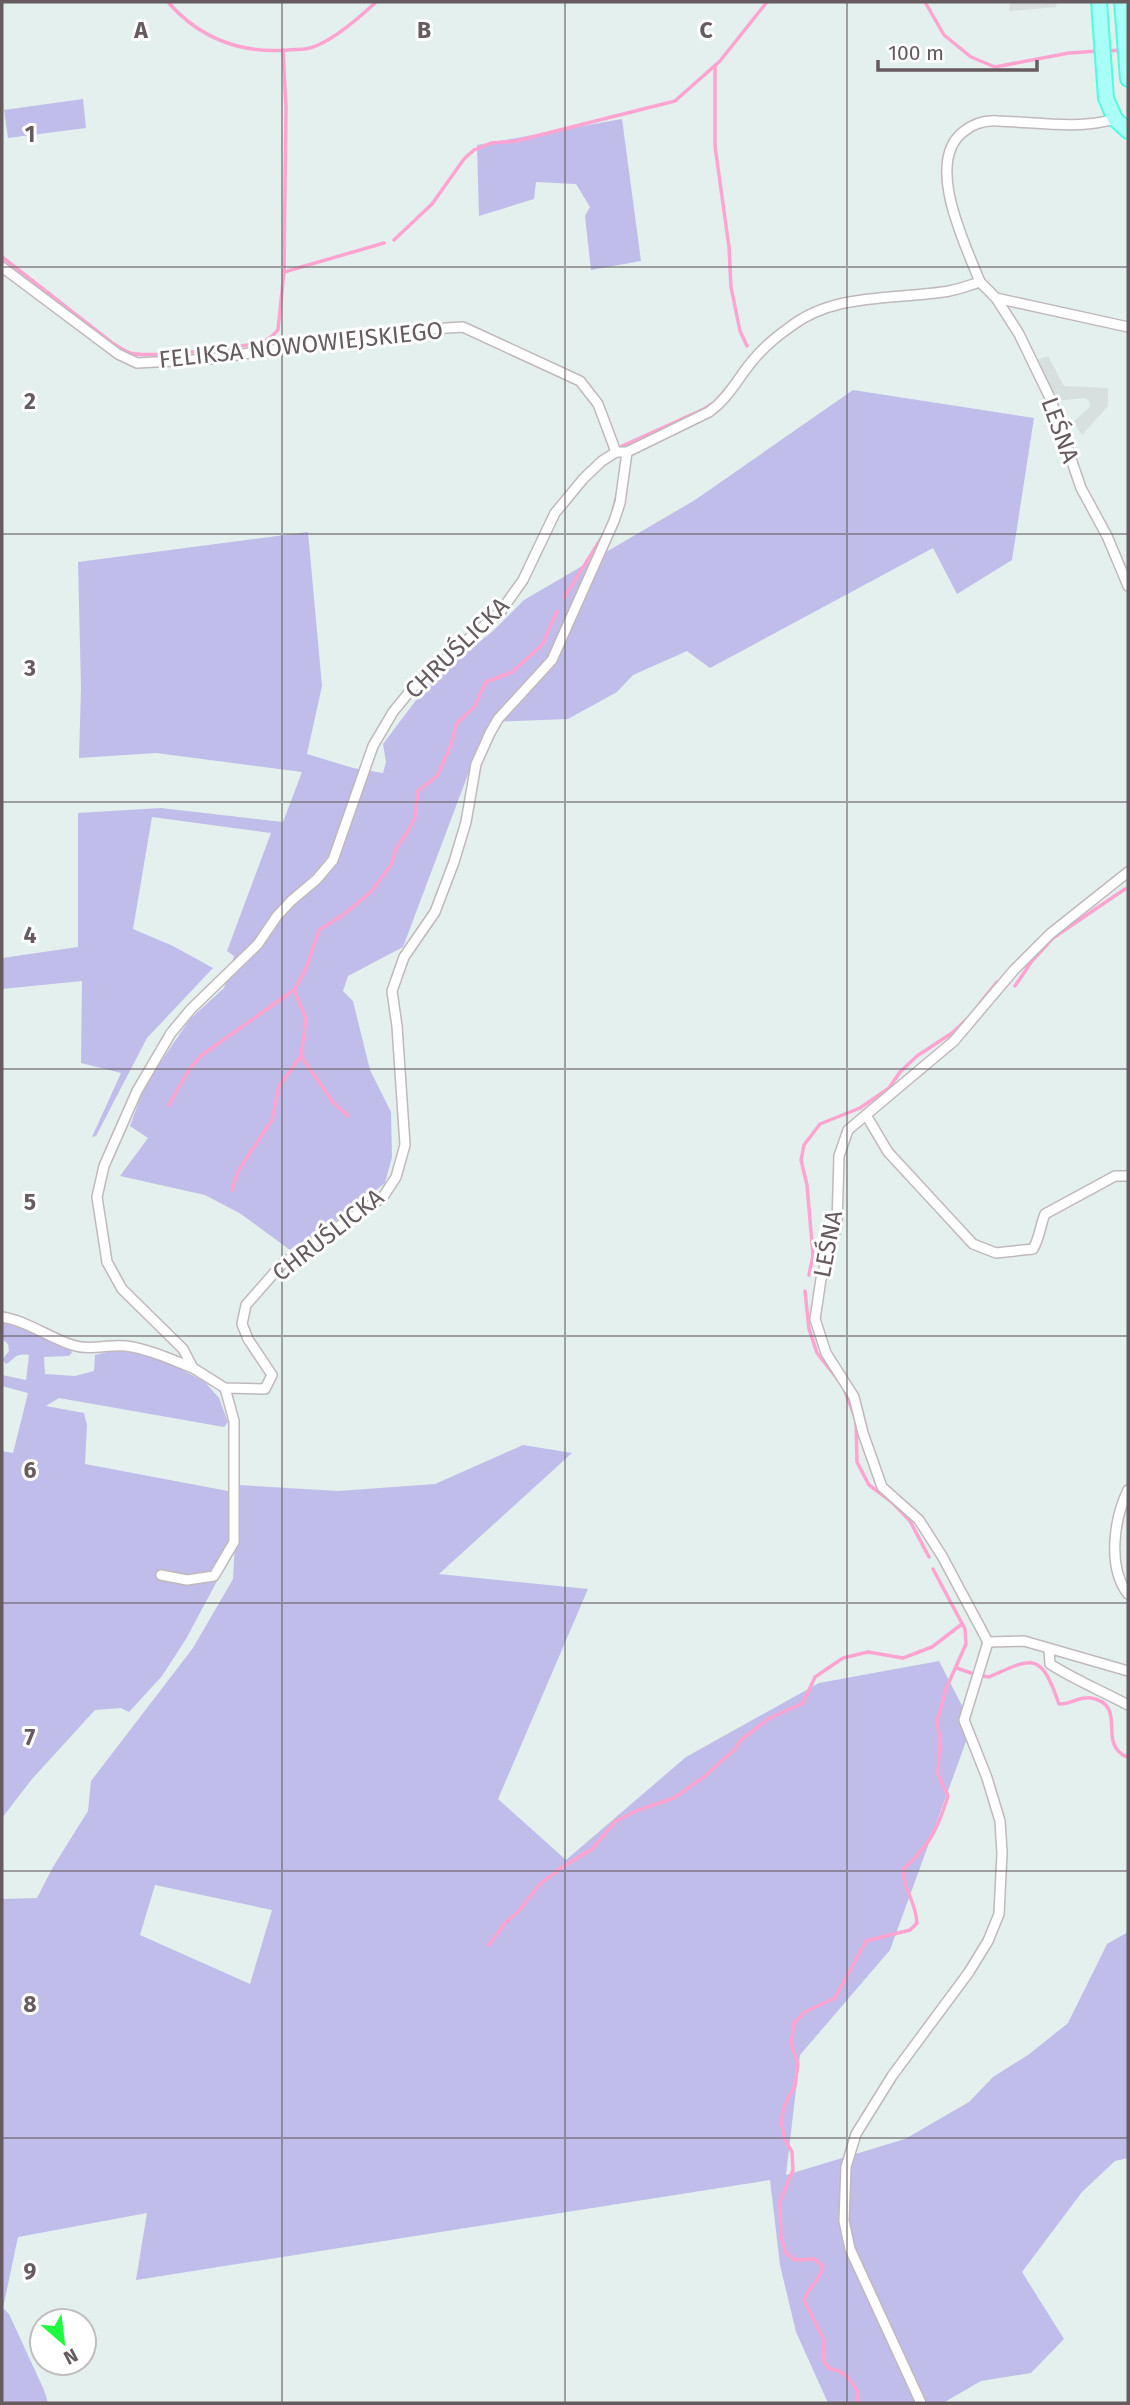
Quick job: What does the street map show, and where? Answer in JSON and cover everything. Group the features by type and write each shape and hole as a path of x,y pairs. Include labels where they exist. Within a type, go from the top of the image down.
{"main road":[{"path":"1099,2 1106,98 1128,131"},
{"path":"1122,2 1128,79"}],"street":[{"path":"616,452 627,452 709,412 720,404 754,359 770,343 792,324 818,311 872,298 950,291 980,282 954,217 948,189 949,156 957,137 971,126 985,121 1083,125 1121,117"},
{"name":"FELIKSA NOWOWIEJSKIEGO","path":"2,267 118,354 137,363 210,359 398,331 463,327 580,381 598,404 616,452"},
{"name":"LEŚNA","path":"980,282 996,298 1019,334 1051,400 1081,488 1107,536 1128,586"},
{"path":"996,298 1128,327"},
{"name":"CHRUŚLICKA","path":"616,452 584,478 555,513 523,580 501,611 415,685 393,712 373,746 333,860 317,879 276,916 258,944 177,1025 165,1041 137,1091 104,1166 97,1197 107,1262 122,1289 183,1349 193,1368 225,1388 265,1389 272,1375 248,1339 243,1324 246,1305 282,1264 383,1197 397,1177 405,1145 392,991 404,957 435,912 454,863 466,822 475,764 498,719 552,660 614,521 620,503 627,452"},
{"name":"LEŚNA","path":"993,1643 919,1520 882,1487 863,1433 854,1397 826,1353 815,1320 821,1279 837,1225 839,1156 848,1130 954,1041 1014,970 1050,934 1128,872"},
{"path":"866,1115 888,1152 973,1244 996,1253 1033,1249 1039,1238 1045,1214 1115,1176 1128,1176"},
{"path":"2,1317 40,1329 71,1344 87,1348 126,1346 193,1368"},
{"path":"161,1575 187,1580 214,1576 234,1542 234,1421 225,1388"},
{"path":"1128,1490 1113,1552 1121,1585 1128,1594"},
{"path":"921,2403 849,2249 844,2221 846,2167 856,2134 877,2099 969,1972 988,1941 999,1914 1002,1853 1000,1821 987,1778 964,1720 993,1643 1024,1641 1128,1671"},
{"path":"1049,1648 1051,1664 1075,1680 1128,1705"}],"shaded area":[{"path":"1010,2 1057,2 1056,7 1009,11"},
{"path":"83,99 86,128 8,138 4,110"},
{"path":"622,119 641,261 591,270 585,216 590,207 576,184 536,182 534,199 479,216 477,145"},
{"path":"1048,356 1064,386 1108,388 1108,406 1082,435 1073,422 1090,407 1089,401 1085,398 1054,401 1037,360"},
{"path":"853,390 1034,418 1012,560 957,594 933,548 710,668 687,651 633,675 617,692 568,719 491,722 467,777 403,947 348,976 343,991 353,1001 370,1070 391,1112 392,1157 385,1183 348,1213 290,1250 241,1214 205,1195 120,1176 148,1138 130,1126 145,1085 190,1019 224,988 234,956 227,951 271,833 152,817 133,929 173,946 213,968 147,1038 96,1136 92,1137 121,1073 81,1063 82,981 2,989 2,958 78,947 78,813 161,808 283,822 302,772 156,753 79,758 81,688 78,562 308,532 322,686 307,754 353,768 383,773 386,762 383,744 432,679 493,631 524,600 695,500"},
{"path":"2,1322 40,1334 70,1348 72,1353 69,1356 44,1357 45,1374 75,1376 94,1371 95,1355 119,1349 164,1360 205,1382 219,1398 228,1422 224,1427 59,1398 46,1406 84,1413 87,1425 85,1464 228,1491 230,1536 223,1570 186,1639 162,1676 129,1712 121,1708 95,1710 32,1779 2,1818 2,1451 13,1453 28,1393 2,1386 2,1375 26,1380 29,1355 18,1356 6,1364 2,1360 9,1351 8,1344 2,1339"},
{"path":"523,1445 572,1453 439,1574 588,1589 498,1799 566,1860 686,1757 819,1683 939,1661 972,1725 890,1950 800,2055 786,2175 905,2139 969,2102 993,2077 1028,2055 1068,2023 1107,1944 1128,1932 1128,2158 1115,2161 1082,2192 1022,2272 1064,2339 1031,2373 981,2381 943,2403 828,2403 796,2332 780,2265 770,2180 136,2280 147,2213 18,2237 3,2308 9,2314 28,2355 28,2377 38,2377 48,2403 2,2403 2,1899 37,1898 88,1811 91,1781 193,1648 233,1579 238,1485 338,1491 435,1484","holes":["155,1885 272,1910 250,1984 140,1935"]}],"waterway":[{"path":"168,2 180,15 207,34 238,46 271,51 305,49 318,45 345,28 376,2"},
{"path":"394,240 432,204 464,159 474,150 491,143 516,141 675,101 720,61 767,2"},
{"path":"925,2 944,35 971,57 995,67 1069,53 1099,51"},
{"path":"2,257 111,342 130,353 198,351 240,346 270,338 278,330 284,272 286,107 283,50"},
{"path":"1107,51 1123,50"},
{"path":"715,66 715,146 729,247 731,287 740,331 747,346"},
{"path":"284,272 384,243"},
{"path":"622,446 704,409 715,402 729,386"},
{"path":"613,511 618,491"},
{"path":"564,598 602,537"},
{"path":"232,1190 238,1171 272,1120 279,1086 301,1056 306,1019 294,990 305,971 319,930 370,893 391,865 396,849 415,817 418,791 437,776 451,745 456,724 474,707 486,682 512,672 542,645 557,611"},
{"path":"1015,986 1032,961 1053,938 1125,889"},
{"path":"980,1003 997,982"},
{"path":"169,1105 190,1068 202,1055 294,990"},
{"path":"809,1275 813,1255 807,1185 801,1160 804,1145 820,1124 860,1108 889,1088 900,1072 917,1056 952,1033 966,1020"},
{"path":"301,1056 333,1102 348,1116"},
{"path":"805,1291 809,1329 817,1353 843,1386 856,1420 857,1462 869,1485 892,1502 910,1521 929,1557"},
{"path":"857,2403 858,2392 848,2377 829,2368 823,2360 824,2340 804,2300 823,2266 814,2259 795,2260 786,2253 781,2237 780,2202 793,2170 792,2152 785,2140 781,2121 785,2104 795,2086 798,2064 791,2043 794,2023 805,2012 835,1998 866,1941 910,1930 917,1923 903,1869 920,1853 931,1836 948,1796 938,1774 940,1738 937,1722 946,1689 966,1644 965,1629 933,1569"},
{"path":"489,1945 540,1884 592,1849 616,1821 674,1798 705,1776 735,1749 741,1740 770,1718 803,1703 815,1677 843,1658 868,1652 903,1658 932,1647 962,1624"},
{"path":"983,1676 989,1677 1017,1665 1034,1664 1047,1675 1059,1704 1087,1698 1102,1702 1111,1716 1114,1743 1118,1751 1127,1757 1128,1754"},
{"path":"957,1668 971,1673"}]}
